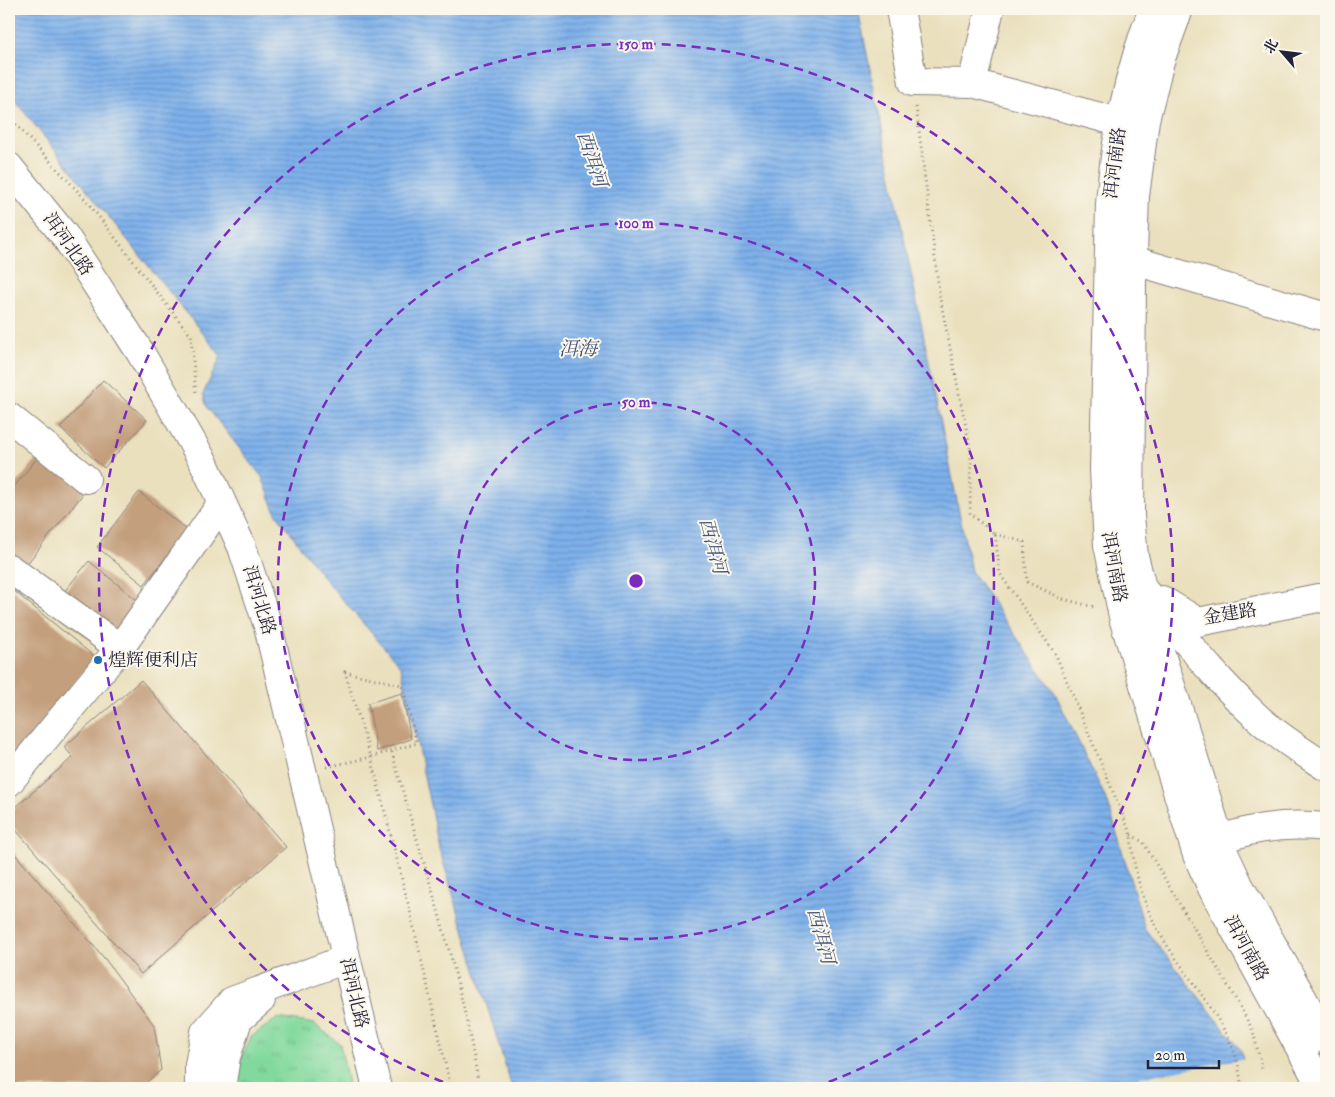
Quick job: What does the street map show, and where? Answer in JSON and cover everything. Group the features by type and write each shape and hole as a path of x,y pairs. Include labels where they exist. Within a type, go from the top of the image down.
{"street":[{"path":"900,9 913,82 972,83 1119,122"},
{"path":"972,83 990,9"},
{"name":"洱河南路","path":"1152,9 1129,78 1119,122 1113,162 1108,244 1104,471 1108,545 1124,620 1207,846 1239,885 1326,1040"},
{"name":"洱河南路","path":"1179,9 1160,61 1145,120 1136,187 1132,260 1129,491 1132,542 1141,587 1207,846 1212,888 1322,1088"},
{"name":"洱河北路","path":"9,167 65,236 140,352 203,461 242,547 268,626 376,1088"},
{"path":"1132,260 1326,317"},
{"path":"9,417 86,479"},
{"path":"9,782 120,648 222,503"},
{"path":"9,568 120,648"},
{"path":"1141,587 1238,699 1259,719 1297,749 1326,767"},
{"name":"金建路","path":"1141,587 1198,622 1318,598 1326,599"},
{"path":"1207,846 1245,832 1276,826 1326,827"},
{"path":"199,1088 199,1065 205,1032 232,1001 346,959"},
{"path":"221,1088 226,1057 238,1020 285,980"}],"path":[{"path":"913,82 940,298 971,452 970,514 995,534 1024,542 1027,582 1063,599 1094,607 1093,598"},
{"path":"9,117 86,200 191,336 197,400"},
{"path":"995,534 1000,574 1056,655 1131,835 1132,860 1149,910 1159,931 1216,1016 1236,1055 1242,1088"},
{"path":"327,767 371,757 392,752 417,743 402,685 345,672 371,757 411,915 451,1088"},
{"path":"392,752 454,965 479,1088"},
{"path":"1131,835 1143,842 1241,1008 1253,1031 1262,1069"}],"green space":[{"path":"278,1018 314,1024 340,1044 349,1088 237,1088 234,1073 251,1037"}],"water":[{"name":"洱海","path":"9,9 858,9 971,571 1055,693 1108,803 1145,929 1241,1050 1250,1088 512,1088 439,848 401,667 322,576 276,513 262,477 207,407 203,394 221,356 9,93"}],"pier":[{"path":"1246,1058 1253,1088 1081,1088"}],"building":[{"path":"103,380 147,420 104,468 60,428"},
{"path":"42,452 87,489 22,570 9,559 9,493"},
{"path":"139,492 187,530 144,585 97,547"},
{"path":"89,561 143,605 105,652 51,608"},
{"path":"9,587 95,657 9,765"},
{"path":"141,680 286,847 141,974 9,822 9,813 73,757 64,747"},
{"path":"402,693 411,739 377,751 368,703"},
{"path":"9,847 105,959 154,1025 161,1070 140,1088 9,1088"}],"place":[{"name":"煌辉便利店","path":"98,660"}],"water label":[{"name":"西洱河","path":"592,159"},
{"name":"西洱河","path":"713,546"},
{"name":"西洱河","path":"821,936"}]}
